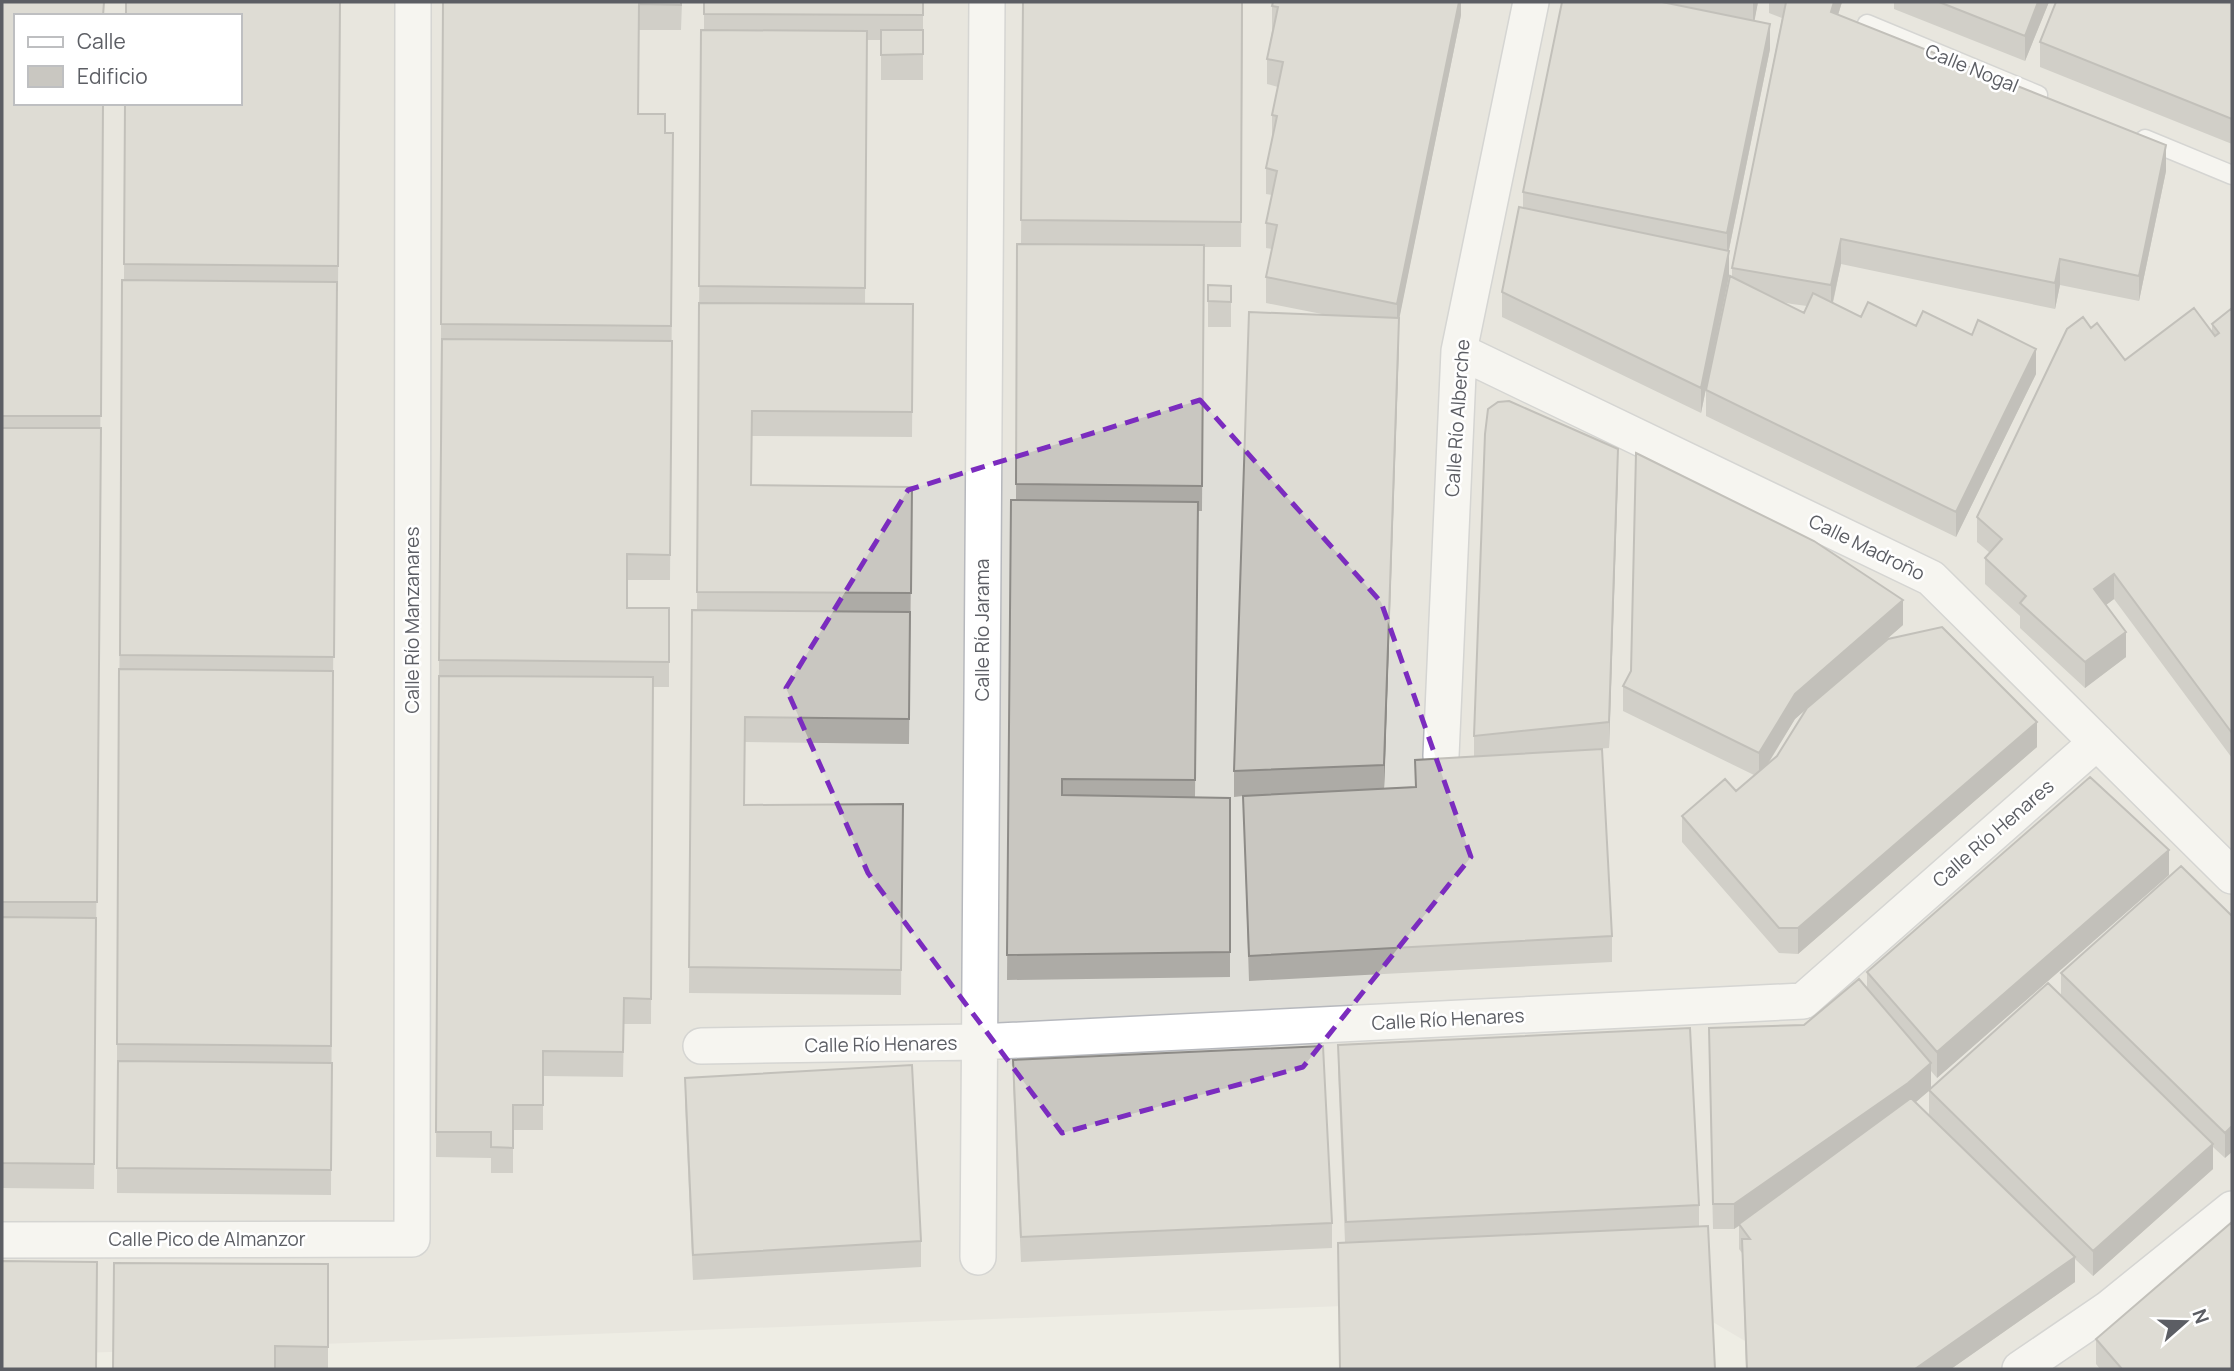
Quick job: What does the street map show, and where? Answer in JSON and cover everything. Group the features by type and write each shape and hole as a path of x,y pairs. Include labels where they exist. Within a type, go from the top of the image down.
{"street":[{"name":"Calle Río Manzanares","path":"412,1239 413,2"},
{"name":"Calle Río Jarama","path":"978,1257 987,2"},
{"name":"Calle Río Alberche","path":"1441,756 1459,351 1531,2"},
{"name":"Calle Madroño","path":"1459,351 1931,578 2232,876"},
{"name":"Calle Río Henares","path":"701,1046 979,1042 1803,1001 2096,742"},
{"path":"2020,1369 2108,1309 2232,1209"},
{"name":"Calle Pico de Almanzor","path":"2,1240 412,1239"}],"lane":[{"name":"Calle Nogal","path":"1867,24 2056,102"},
{"path":"2132,133 2232,175"}],"highlighted area":[{"path":"1200,400 1381,602 1471,857 1303,1067 1062,1133 868,873 786,688 908,490"}],"shaded area":[{"path":"2,2 2232,2 2232,1369 1793,1369 1665,1294 2,1356"}],"building":[{"path":"2,2 104,2 103,14 14,14 14,105 103,105 101,416 2,416"},
{"path":"126,2 340,2 338,266 124,264 125,105 242,105 242,14 126,14"},
{"path":"443,2 681,2 681,5 639,4 638,114 665,114 665,133 673,133 671,326 441,324"},
{"path":"704,2 923,2 923,15 704,14"},
{"path":"1023,2 1242,2 1241,222 1021,220"},
{"path":"1273,2 1459,2 1397,304 1266,277 1277,225 1266,223 1277,171 1266,168 1277,116 1272,115 1283,62 1267,59 1278,7 1272,6"},
{"path":"1562,2 1662,2 1770,24 1727,233 1523,192"},
{"path":"1786,2 1834,2 1831,12 2166,145 2139,276 2060,259 2055,283 1841,239 1831,285 1732,268"},
{"path":"1939,2 2038,2 2025,36"},
{"path":"2056,2 2232,2 2232,119 2040,42"},
{"path":"701,30 867,31 865,288 699,286"},
{"path":"881,30 923,30 923,54 881,55"},
{"path":"1519,207 1729,251 1701,388 1502,292"},
{"path":"1017,244 1204,245 1202,486 1016,484"},
{"path":"1730,276 1804,313 1813,293 1861,317 1868,302 1916,326 1923,311 1972,335 1978,320 2036,349 1956,512 1706,390"},
{"path":"122,280 337,282 334,657 120,655"},
{"path":"1208,285 1231,286 1231,302 1208,301"},
{"path":"699,303 913,304 912,412 752,411 751,485 912,487 911,593 697,592"},
{"path":"2194,308 2215,336 2219,333 2212,324 2232,308 2232,733 2114,574 2094,589 2126,632 2085,662 2020,603 2026,596 1985,558 2002,539 1977,517 2067,329 2083,317 2091,328 2097,323 2125,360"},
{"path":"1249,312 1399,318 1384,765 1234,771"},
{"path":"442,339 672,341 670,555 627,554 627,608 669,608 669,662 439,660"},
{"path":"1509,401 1618,449 1609,722 1474,736 1485,434 1488,409 1498,402"},
{"path":"2,428 101,428 97,902 2,902"},
{"path":"1636,453 1814,541 1903,600 1795,694 1759,753 1623,686 1631,671"},
{"path":"1011,500 1198,502 1195,780 1062,779 1062,795 1230,798 1230,952 1007,955"},
{"path":"692,610 910,612 909,719 745,717 744,805 903,804 901,970 689,967"},
{"path":"1942,627 2037,722 1798,928 1779,928 1682,816 1725,779 1736,791 1777,756 1807,708 1888,639"},
{"path":"119,669 333,671 331,1046 117,1044"},
{"path":"439,676 653,677 651,999 624,998 623,1052 543,1051 543,1105 513,1105 513,1148 491,1147 491,1132 436,1132"},
{"path":"1602,749 1612,936 1249,956 1243,796 1416,787 1415,760"},
{"path":"2090,777 2169,850 1937,1052 1867,972"},
{"path":"2181,866 2232,916 2232,1126 2225,1133 2061,973"},
{"path":"2,917 96,918 94,1164 2,1163"},
{"path":"1859,979 1931,1063 1908,1083 1734,1204 1713,1204 1709,1028 1804,1025"},
{"path":"2048,983 2213,1144 2093,1251 1929,1090"},
{"path":"1690,1028 1699,1205 1346,1222 1338,1045"},
{"path":"1323,1046 1332,1223 1021,1237 1013,1060"},
{"path":"118,1061 332,1063 331,1170 117,1168"},
{"path":"912,1065 921,1241 693,1255 685,1078"},
{"path":"1911,1098 2075,1257 1915,1369 1747,1369 1742,1239 1750,1239 1739,1224"},
{"path":"2232,1222 2232,1369 2122,1369 2096,1339"},
{"path":"1708,1226 1715,1369 1340,1369 1338,1243"},
{"path":"2,1261 97,1262 96,1369 2,1369"},
{"path":"114,1263 328,1264 328,1347 275,1346 275,1369 113,1369"}]}
